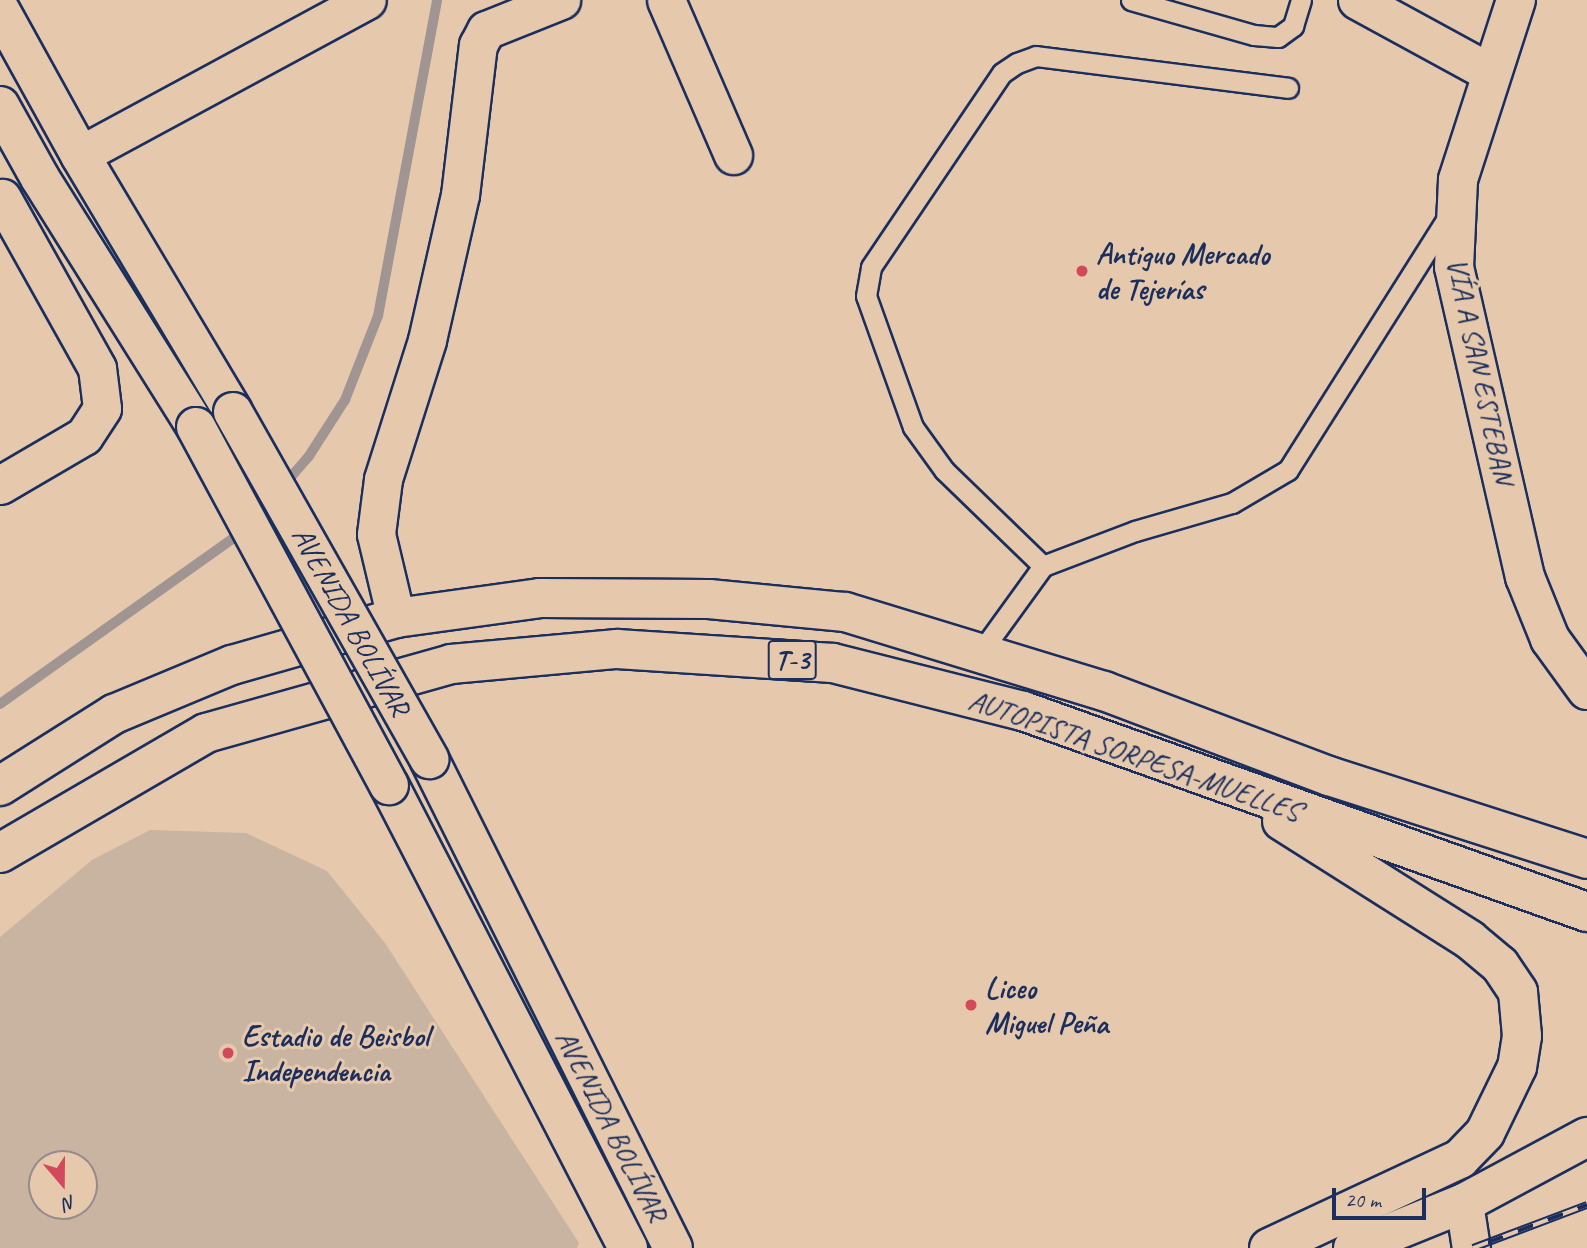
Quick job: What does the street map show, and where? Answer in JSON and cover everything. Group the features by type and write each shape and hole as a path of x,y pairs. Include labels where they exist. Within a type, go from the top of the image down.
{"main road":[{"name":"VÍA A SAN ESTEBAN","path":"1516,0 1458,180 1454,267 1525,577 1550,639 1587,690"},
{"name":"AVENIDA BOLÍVAR","path":"0,10 80,155 233,412 429,759 673,1248"},
{"name":"AVENIDA BOLÍVAR","path":"0,106 40,178 196,427 389,785 628,1248"},
{"name":"AUTOPISTA SORPESA-MUELLES","path":"0,786 114,715 232,665 396,618 540,598 709,599 845,612 1104,691 1472,825 1587,859"},
{"name":"AUTOPISTA SORPESA-MUELLES","path":"0,853 206,733 451,664 617,649 833,663 1023,711 1243,793 1587,912"},
{"path":"1243,793 1470,940 1500,965 1518,992 1522,1036 1517,1067 1485,1133 1460,1159 1269,1248"},
{"path":"1353,1248 1464,1203 1587,1137"}],"street":[{"path":"80,155 367,0"},
{"path":"396,618 376,534 383,479 427,340 460,195 478,45 486,30 561,0"},
{"path":"666,0 733,155"},
{"path":"1357,0 1491,73"},
{"path":"0,485 84,436 102,408 97,368 1,199 40,178"},
{"path":"1464,1203 1471,1248"}],"lane":[{"path":"1131,0 1254,36 1278,37 1293,26 1301,0"},
{"path":"1043,566 944,470 912,426 866,296 871,267 1002,73 1017,63 1036,56 1288,88"},
{"path":"979,653 1043,566 1135,531 1232,503 1288,470 1457,204"}],"shaded area":[{"name":"Estadio de Beisbol Independencia","path":"150,830 246,833 327,871 385,943 579,1243 577,1248 0,1248 0,937 92,860"}],"waterway":[{"path":"283,486 309,456 345,400 378,316 437,0"},
{"path":"0,704 243,531"}],"railway":[{"path":"1473,1248 1587,1205"}],"place":[{"name":"Antiguo Mercado de Tejerías","path":"1082,271"},
{"name":"Liceo Miguel Peña","path":"971,1005"},
{"name":"Estadio de Beisbol Independencia","path":"228,1053"}]}
